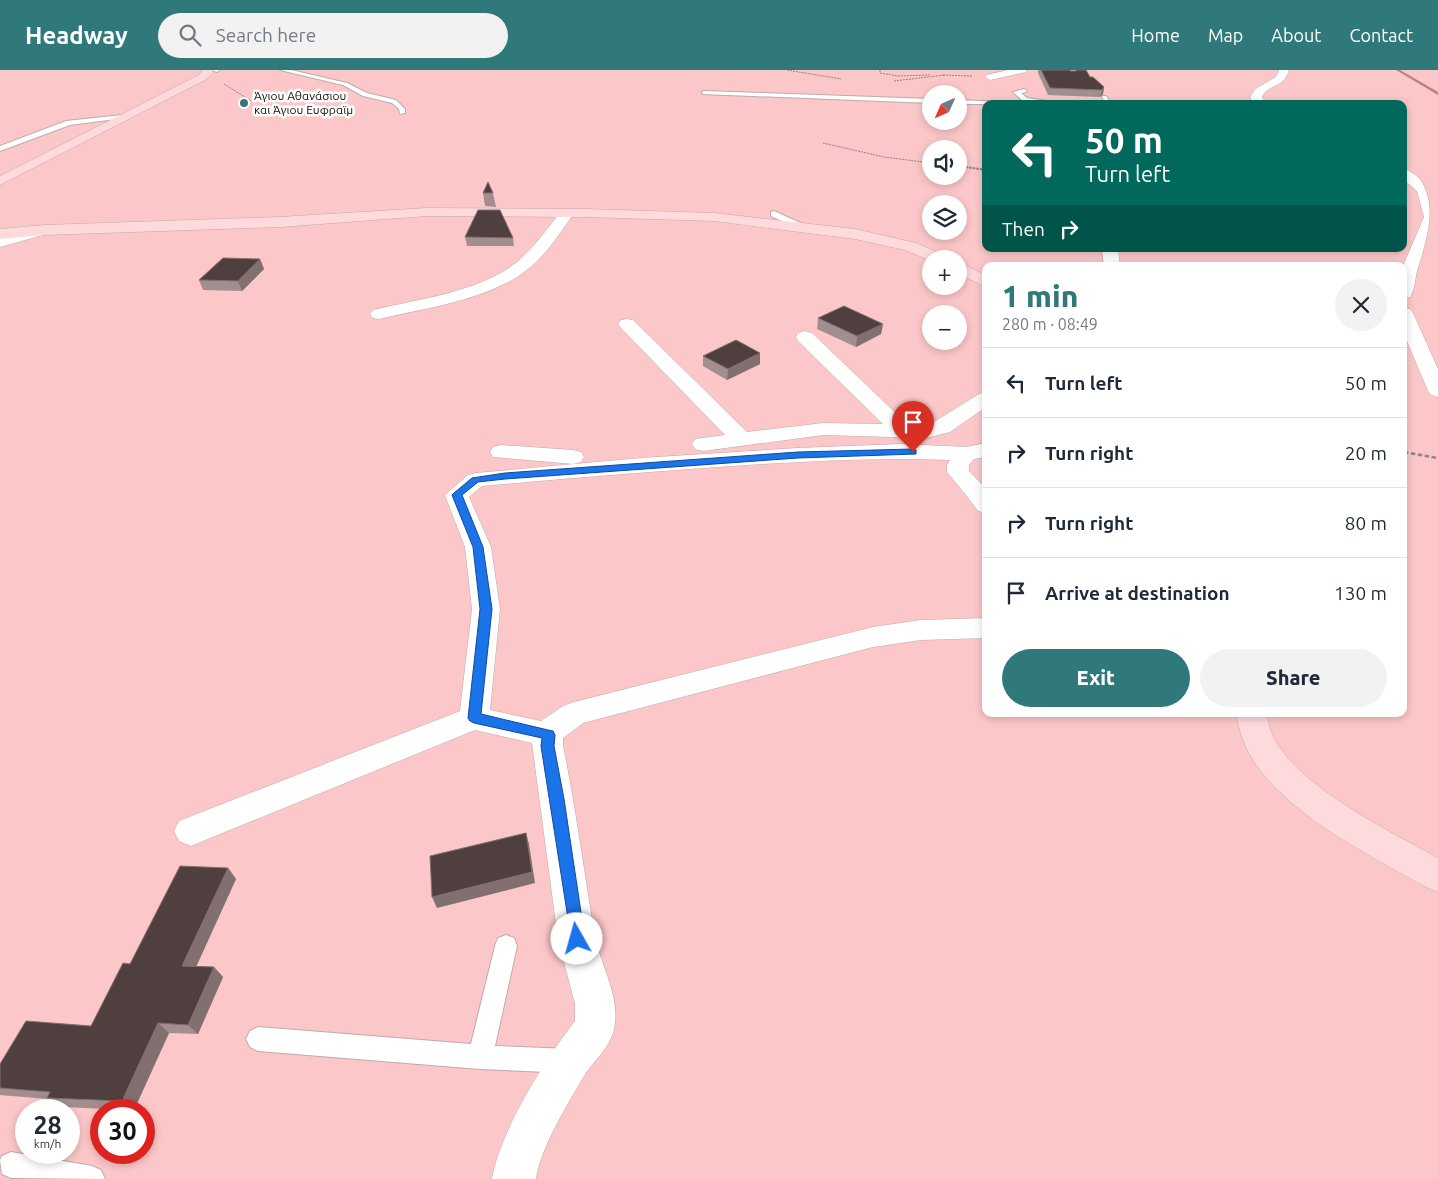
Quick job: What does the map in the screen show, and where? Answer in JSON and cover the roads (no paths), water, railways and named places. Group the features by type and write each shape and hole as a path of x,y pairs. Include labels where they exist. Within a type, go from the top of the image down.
{"main road":[{"path":"0,181 201,78 208,73 207,70"},
{"path":"0,234 45,230 280,222 427,212 567,213 714,218 802,227 855,234 910,246 922,251"},
{"path":"967,272 982,280"},
{"path":"1251,717 1253,728 1266,755 1288,780 1318,806 1438,876"}],"street":[{"path":"990,77 1022,70"},
{"path":"1258,100 1256,97 1259,91 1281,79 1284,70"},
{"path":"1407,175 1424,189 1431,217 1407,276"},
{"path":"379,314 456,295 506,276 532,256 567,213"},
{"path":"0,242 45,230"},
{"path":"1407,320 1438,391"},
{"path":"627,324 742,439"},
{"path":"805,337 902,431"},
{"path":"501,452 561,457 616,456 823,429 926,432 942,427 982,401"},
{"path":"474,718 486,609 478,547 457,495 476,480 798,455 901,451 976,452"},
{"path":"976,452 958,465 958,472 982,500"},
{"path":"514,1179 516,1166 526,1142 570,1061 594,1030 595,1004 577,939 557,799 547,746 548,735 557,725 574,714 857,640 890,632 982,628"},
{"path":"191,831 474,718 548,735"}],"lane":[{"path":"283,70 345,84 365,95 394,101 402,109 402,113"},
{"path":"1024,91 1016,92 1016,94 1024,100"},
{"path":"704,93 922,101"},
{"path":"968,102 982,103"},
{"path":"0,149 69,123 122,117"},
{"path":"774,214 802,227"},
{"path":"480,1058 506,946"},
{"path":"258,1039 480,1058 570,1061"},
{"path":"11,1165 92,1179"}],"waterway":[{"path":"1398,70 1438,94"}],"place":[{"name":"Άγιου Αθανάσιου και Άγιου Ευφραϊμ","path":"244,103"}]}
